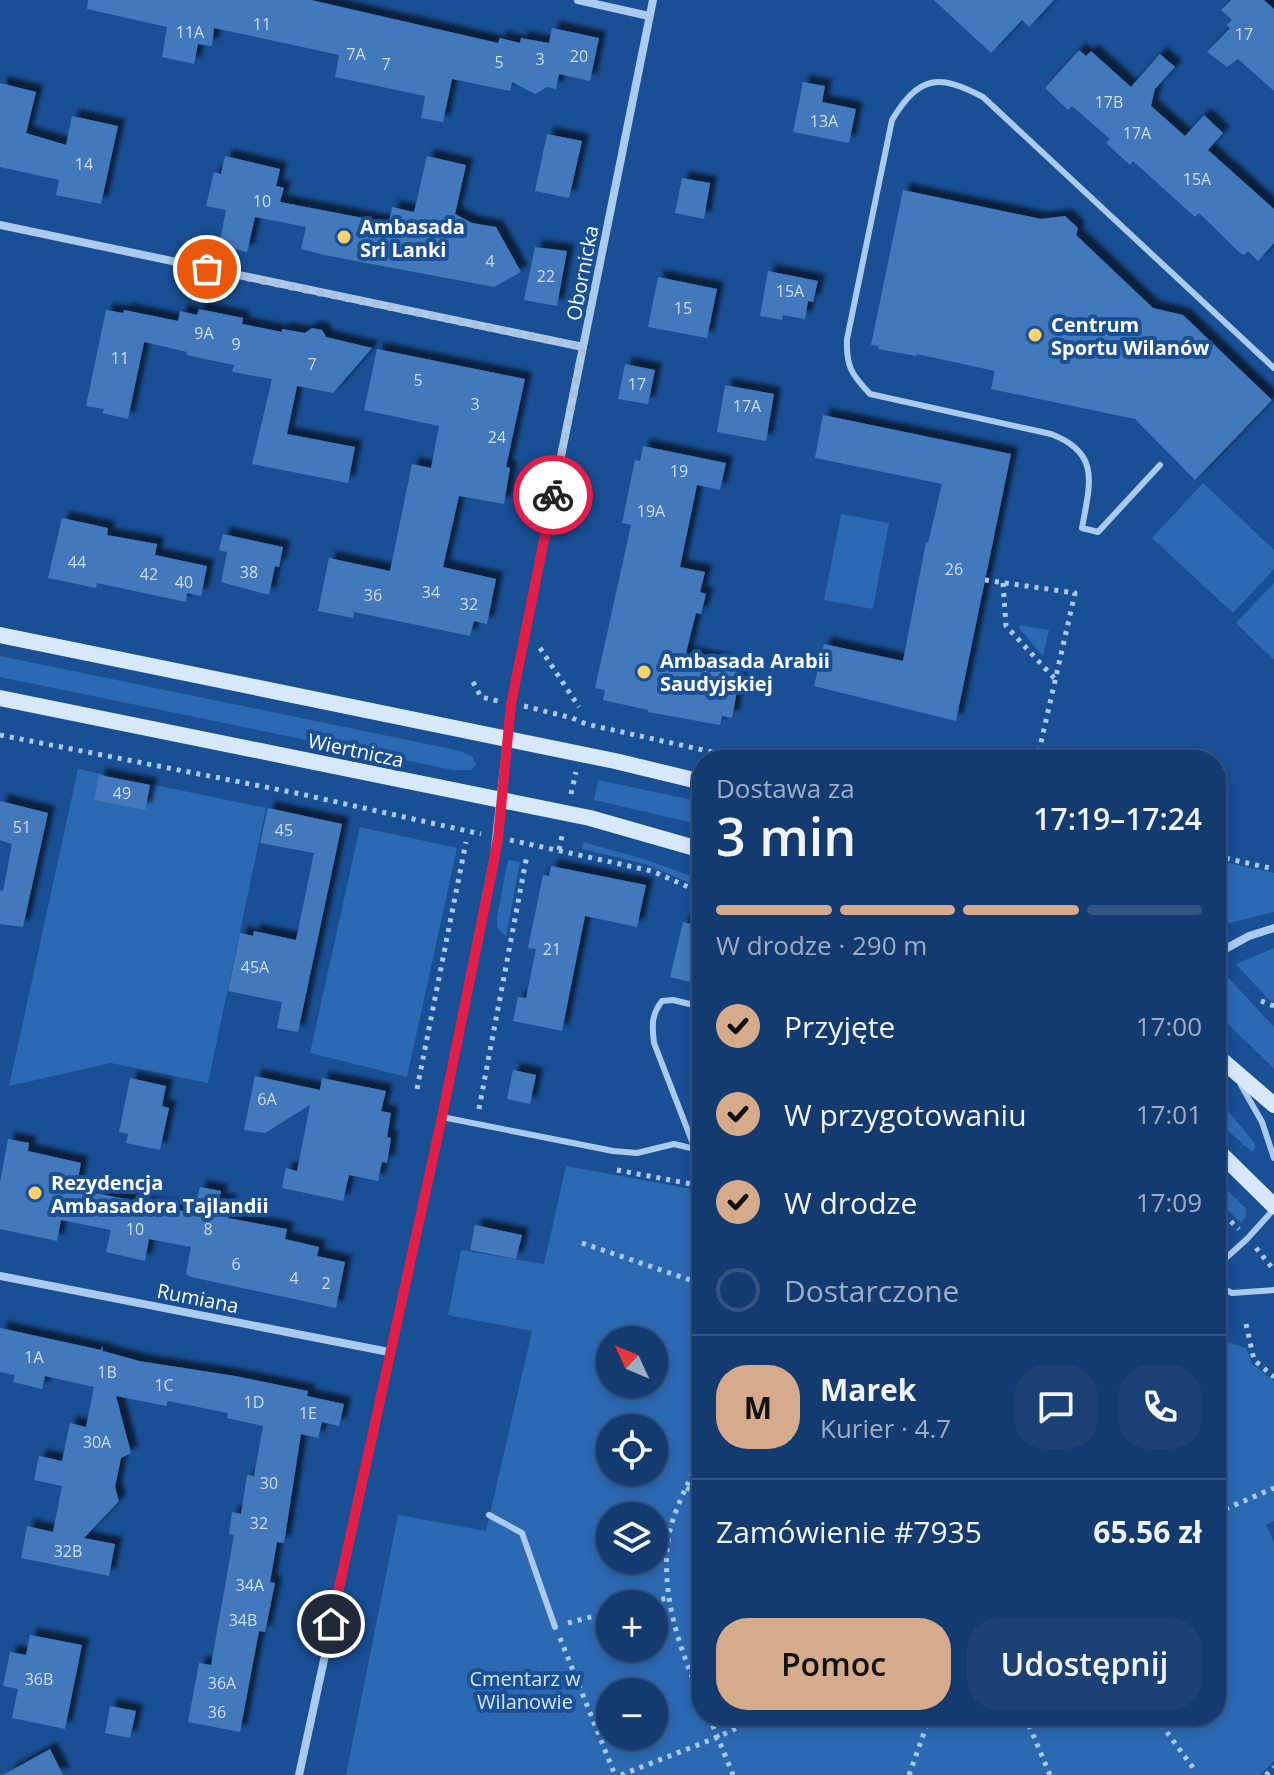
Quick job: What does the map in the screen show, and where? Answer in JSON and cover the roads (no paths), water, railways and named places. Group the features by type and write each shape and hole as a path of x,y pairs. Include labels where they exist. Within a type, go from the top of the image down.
{"main road":[{"name":"Wiertnicza","path":"0,635 692,780"},
{"name":"Wiertnicza","path":"0,698 590,818 692,847"},
{"path":"1226,1064 1274,1105"},
{"path":"1226,1159 1274,1207"}],"street":[{"path":"578,0 649,16"},
{"name":"Obornicka","path":"299,1775 442,1117 498,838 515,682 653,0"},
{"path":"0,225 583,347"},
{"path":"1226,949 1249,936 1274,928"},
{"name":"Rumiana","path":"0,1276 389,1352"}],"lane":[{"path":"1160,465 1098,532 1082,528 1089,480 1086,458 1071,442 1051,434 870,394 855,378 846,360 847,339 892,120 906,96 929,83 956,82 983,97 1274,368"},
{"path":"692,1005 662,1001 654,1011 652,1025 654,1043 692,1141"},
{"path":"1231,1068 1262,1122 1274,1158"},
{"path":"442,1117 613,1151 637,1153 674,1144 692,1148"},
{"path":"1226,1258 1274,1207"},
{"path":"1226,1290 1232,1293 1274,1290"},
{"path":"489,1515 522,1533 555,1627"}],"place":[{"name":"Ambasada Sri Lanki","path":"344,237"},
{"name":"Centrum Sportu Wilanów","path":"1035,335"},
{"name":"Ambasada Arabii Saudyjskiej","path":"644,672"},
{"name":"Rezydencja Ambasadora Tajlandii","path":"35,1193"}],"park label":[{"name":"Cmentarz w Wilanowie","path":"525,1690"}]}
